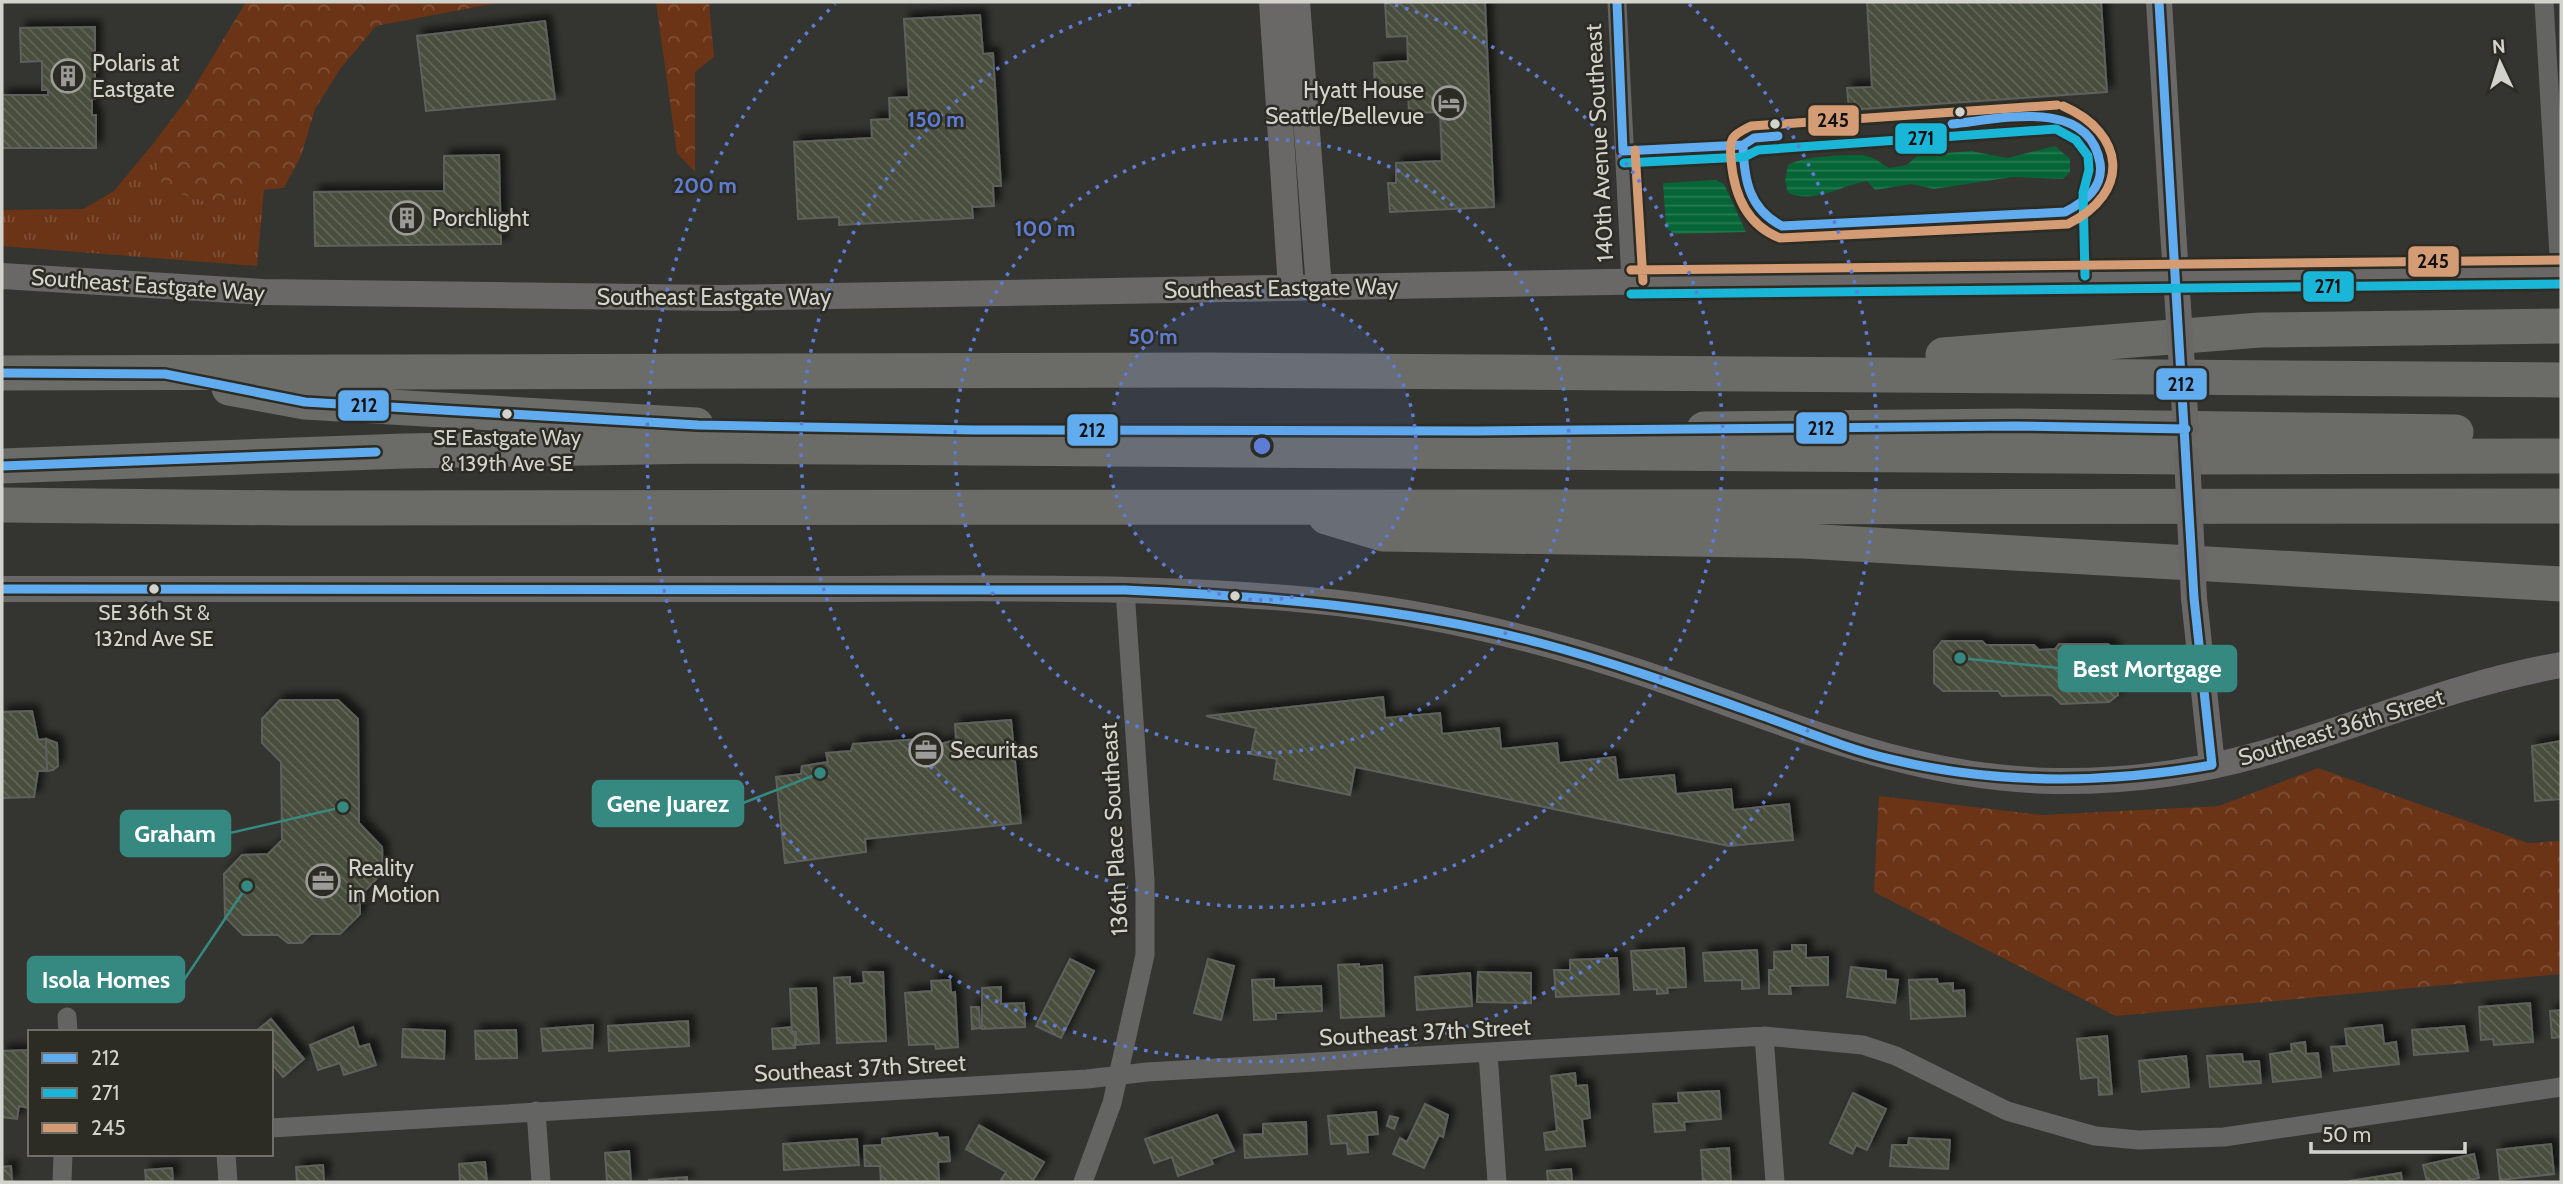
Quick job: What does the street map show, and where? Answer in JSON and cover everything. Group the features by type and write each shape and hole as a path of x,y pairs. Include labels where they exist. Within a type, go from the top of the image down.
{"highway":[{"path":"1721,372 2260,330 2561,326"},
{"path":"2,373 955,370 1721,372 2561,380"},
{"path":"165,374 305,402 698,425 2016,440 2254,444 2561,456"},
{"path":"2254,444 2561,433"},
{"path":"2,466 404,451 709,446 2016,440"},
{"path":"2,505 2561,506"},
{"path":"1979,505 2480,528 2561,528"},
{"path":"1293,507 1382,534 1803,541 2561,584"}],"main road":[{"path":"1272,2 1291,288"},
{"path":"1297,2 1320,288"},
{"path":"2159,2 2194,598 2212,765"},
{"name":"Southeast Eastgate Way","path":"2,276 263,292 721,298 1631,282 2560,272"},
{"name":"Southeast 36th Street","path":"2,589 1125,590 1315,601 1420,615 1537,643 1636,671 1841,745 1892,759 1988,777 2056,781 2134,778 2265,753 2482,684 2561,665"}],"street":[{"name":"140th Avenue Southeast","path":"1617,2 1631,282"},
{"path":"2544,2 2560,272"},
{"name":"136th Place Southeast","path":"1083,1182 1119,1076 1145,955 1147,921 1125,590"},
{"path":"1764,1036 1775,1182"},
{"name":"Southeast 37th Street","path":"273,1128 1764,1036 1863,1045 1896,1056 2007,1111 2095,1136 2139,1140 2224,1137 2561,1087"},
{"path":"1488,1053 1497,1182"},
{"path":"536,1111 541,1182"},
{"path":"62,1182 63,1156"},
{"path":"226,1156 228,1182"}],"green space":[{"path":"246,2 502,2 376,26 340,69 315,109 301,156 284,188 249,191 215,204 163,189 152,145 187,99"},
{"path":"656,2 709,2 714,57 695,72 695,172 677,153"},
{"path":"152,145 163,189 215,204 249,191 264,189 257,266 2,246 2,210 83,209 114,191"},
{"path":"2318,768 2528,843 2561,841 2561,974 2116,1016 1874,892 1879,796 2043,815 2219,806"}],"shaded area":[{"path":"2055,146 2070,159 2070,172 2063,179 2013,177 1934,189 1911,184 1875,190 1867,181 1808,196 1788,193 1785,181 1788,165 1813,158 1863,155 1889,168 1907,165 1918,155 1971,151 2007,158"},
{"path":"1716,180 1724,184 1746,232 1675,234 1666,228 1663,183"}],"building":[{"name":"Hyatt House Seattle/Bellevue","path":"1385,2 1485,2 1494,207 1390,212 1388,183 1396,183 1396,163 1442,161 1440,112 1409,113 1408,93 1375,95 1374,63 1408,61 1407,36 1387,37"},
{"path":"1867,2 2101,2 2107,92 1849,110 1847,88 1872,87"},
{"path":"980,15 983,54 993,53 1001,186 993,186 994,206 972,207 973,218 839,225 839,217 798,219 794,142 872,138 871,120 890,119 889,98 909,97 904,19"},
{"path":"545,21 555,99 426,111 417,36"},
{"name":"Polaris at Eastgate","path":"95,27 95,99 92,99 92,115 96,115 96,148 2,148 2,95 48,95 48,90 42,90 42,61 21,62 20,28"},
{"name":"Porchlight","path":"499,155 501,244 315,246 314,192 444,191 444,156"},
{"path":"1942,641 2034,645 2039,650 2055,649 2059,644 2108,644 2116,652 2118,695 2109,702 2061,704 2052,695 2002,696 1998,691 1943,691 1934,683 1934,651"},
{"path":"1383,697 1385,718 1440,713 1442,734 1499,728 1501,749 1557,743 1559,763 1615,757 1618,780 1674,775 1676,794 1731,789 1733,810 1789,804 1793,840 1729,846 1355,767 1350,795 1274,779 1277,759 1251,754 1256,728 1206,716"},
{"path":"280,700 338,700 358,719 359,823 382,847 383,872 360,896 360,914 340,934 311,934 302,943 288,943 278,935 243,935 225,917 224,874 242,855 268,854 282,840 281,762 262,743 262,719"},
{"path":"32,711 38,740 46,739 47,771 38,771 34,797 2,798 2,712"},
{"path":"1011,720 1021,823 865,839 866,852 785,863 776,777 801,774 802,766 828,762 826,753 851,751 853,744 933,738 932,746 956,740 955,724"},
{"path":"46,739 57,743 58,766 47,771"},
{"path":"2561,741 2561,799 2535,801 2532,746"},
{"path":"1792,945 1806,945 1806,958 1828,957 1828,985 1790,986 1791,994 1769,994 1769,970 1774,970 1774,952 1792,951"},
{"path":"1684,948 1686,987 1667,988 1668,993 1657,994 1657,989 1634,990 1631,951"},
{"path":"1757,950 1759,988 1742,989 1742,980 1705,981 1703,953"},
{"path":"1617,958 1619,994 1556,997 1554,970 1570,970 1570,960"},
{"path":"1070,959 1094,971 1061,1038 1036,1026"},
{"path":"1208,959 1234,966 1221,1020 1194,1013"},
{"path":"1359,964 1359,967 1382,965 1384,1016 1341,1018 1338,965"},
{"path":"1851,967 1886,971 1886,979 1898,980 1895,1003 1847,997"},
{"path":"863,972 883,972 886,1041 837,1043 834,978 850,977 850,984 864,983"},
{"path":"1478,972 1531,973 1531,1003 1477,1002"},
{"path":"1470,973 1472,1006 1417,1010 1415,977"},
{"path":"1274,979 1274,988 1321,986 1322,1011 1276,1013 1276,1019 1254,1020 1252,980"},
{"path":"1937,979 1938,984 1953,983 1953,991 1964,990 1965,1016 1911,1019 1909,980"},
{"path":"950,980 951,993 955,992 958,1047 936,1049 935,1044 909,1045 905,993 932,991 931,981"},
{"path":"1001,987 1001,1004 1024,1003 1025,1027 982,1029 982,988"},
{"path":"816,988 819,1043 796,1045 796,1032 792,1032 790,989"},
{"path":"2530,1003 2533,1042 2494,1045 2493,1039 2481,1040 2479,1007"},
{"path":"971,1007 979,1007 980,1028 972,1029"},
{"path":"2561,1010 2561,1037 2552,1038 2550,1011"},
{"path":"271,1019 304,1059 283,1077 273,1065 273,1030 257,1030"},
{"path":"688,1021 689,1046 609,1051 608,1026"},
{"path":"593,1025 592,1048 543,1051 541,1029"},
{"path":"2382,1025 2384,1044 2396,1042 2399,1064 2334,1071 2331,1047 2347,1046 2345,1029"},
{"path":"2464,1026 2468,1051 2414,1055 2412,1030"},
{"path":"353,1027 359,1047 369,1044 376,1065 344,1075 340,1063 318,1070 310,1045"},
{"path":"791,1027 792,1033 795,1033 795,1048 773,1049 772,1029"},
{"path":"403,1029 445,1031 444,1059 402,1057"},
{"path":"516,1030 517,1058 476,1059 475,1031"},
{"path":"2107,1036 2112,1094 2099,1095 2098,1077 2081,1079 2077,1039"},
{"path":"2305,1042 2306,1054 2318,1053 2321,1077 2273,1082 2270,1054 2292,1051 2291,1044"},
{"path":"28,1050 28,1108 19,1106 17,1119 2,1117 2,1051"},
{"path":"2242,1054 2243,1062 2259,1061 2261,1083 2210,1087 2207,1056"},
{"path":"2186,1056 2189,1087 2142,1092 2139,1061"},
{"path":"1575,1073 1576,1086 1587,1085 1590,1118 1582,1119 1585,1146 1546,1150 1544,1133 1557,1131 1551,1076"},
{"path":"1719,1091 1721,1119 1684,1122 1685,1130 1655,1132 1653,1104 1679,1103 1678,1093"},
{"path":"1853,1093 1886,1109 1867,1150 1856,1145 1852,1154 1830,1143"},
{"path":"1425,1104 1448,1115 1443,1137 1439,1135 1424,1168 1393,1154 1400,1138 1407,1142"},
{"path":"1376,1112 1378,1134 1367,1135 1368,1152 1348,1154 1347,1143 1331,1144 1328,1116"},
{"path":"1217,1115 1234,1151 1211,1159 1213,1164 1178,1176 1172,1157 1154,1163 1145,1139"},
{"path":"1390,1116 1398,1118 1394,1129 1387,1126"},
{"path":"1306,1122 1307,1154 1245,1158 1244,1135 1263,1134 1263,1124"},
{"path":"979,1125 1044,1162 1032,1182 1004,1182 1001,1180 1006,1172 966,1149"},
{"path":"937,1133 938,1138 948,1137 950,1161 938,1162 939,1181 881,1182 880,1166 865,1166 864,1146 882,1145 882,1139"},
{"path":"1909,1138 1950,1140 1948,1169 1890,1166 1892,1145 1908,1145"},
{"path":"857,1139 859,1165 784,1170 783,1144"},
{"path":"2551,1144 2554,1174 2500,1180 2497,1150"},
{"path":"1729,1148 1731,1182 1703,1182 1701,1150"},
{"path":"629,1151 631,1182 607,1182 605,1153"},
{"path":"2474,1154 2479,1178 2460,1182 2427,1182 2423,1165"},
{"path":"485,1162 487,1182 460,1182 459,1164"},
{"path":"323,1165 324,1182 297,1182 296,1167"},
{"path":"11,1166 12,1182 2,1182 2,1167"},
{"path":"172,1168 173,1182 146,1182 145,1170"},
{"path":"1571,1169 1572,1182 1548,1182 1547,1171"},
{"path":"2401,1173 2402,1182 2349,1182 2349,1181"},
{"path":"687,1177 687,1182 649,1182 649,1180"}],"transit line":[{"name":"212","path":"1617,2 1623,151"},
{"name":"212","path":"2159,2 2194,598 2212,765"},
{"name":"245","path":"2057,105 1751,126 1736,134 1731,143 1735,185 1750,217 1780,238 2068,224 2089,211 2103,196 2111,180 2113,163 2109,147 2099,131 2084,118 2063,106"},
{"name":"212","path":"1743,145 1750,192 1762,211 1782,226 2065,212 2085,199 2099,180 2100,163 2092,142 2079,128 2061,120 2017,117 1952,124"},
{"name":"271","path":"1624,163 1744,157 1758,150 2056,129 2076,140 2088,156 2089,170 2083,193 2085,276"},
{"name":"212","path":"1623,151 1743,145 1754,138 1778,136"},
{"name":"245","path":"1635,150 1643,281"},
{"name":"245","path":"1631,270 2561,260"},
{"name":"271","path":"1631,294 2561,284"},
{"name":"212","path":"2,373 165,374 305,402 698,425 974,430 1477,431 2016,426 2186,429"},
{"name":"212","path":"2,466 376,452"},
{"name":"212","path":"2,589 1125,590 1282,600 1437,620 1540,643 1653,677 1858,750 1930,768 1970,774 2051,779 2132,776 2212,765"}],"place":[{"name":"Polaris at Eastgate","path":"68,76"},
{"name":"Hyatt House Seattle/Bellevue","path":"1449,103"},
{"name":"Porchlight","path":"407,218"},
{"name":"SE Eastgate Way & 139th Ave SE","path":"507,414"},
{"name":"SE 36th St & 132nd Ave SE","path":"154,589"},
{"name":"Best Mortgage","path":"1960,658"},
{"name":"Securitas","path":"926,750"},
{"name":"Gene Juarez","path":"820,773"},
{"name":"Graham","path":"343,807"},
{"name":"Reality in Motion","path":"323,881"},
{"name":"Isola Homes","path":"247,886"}]}
